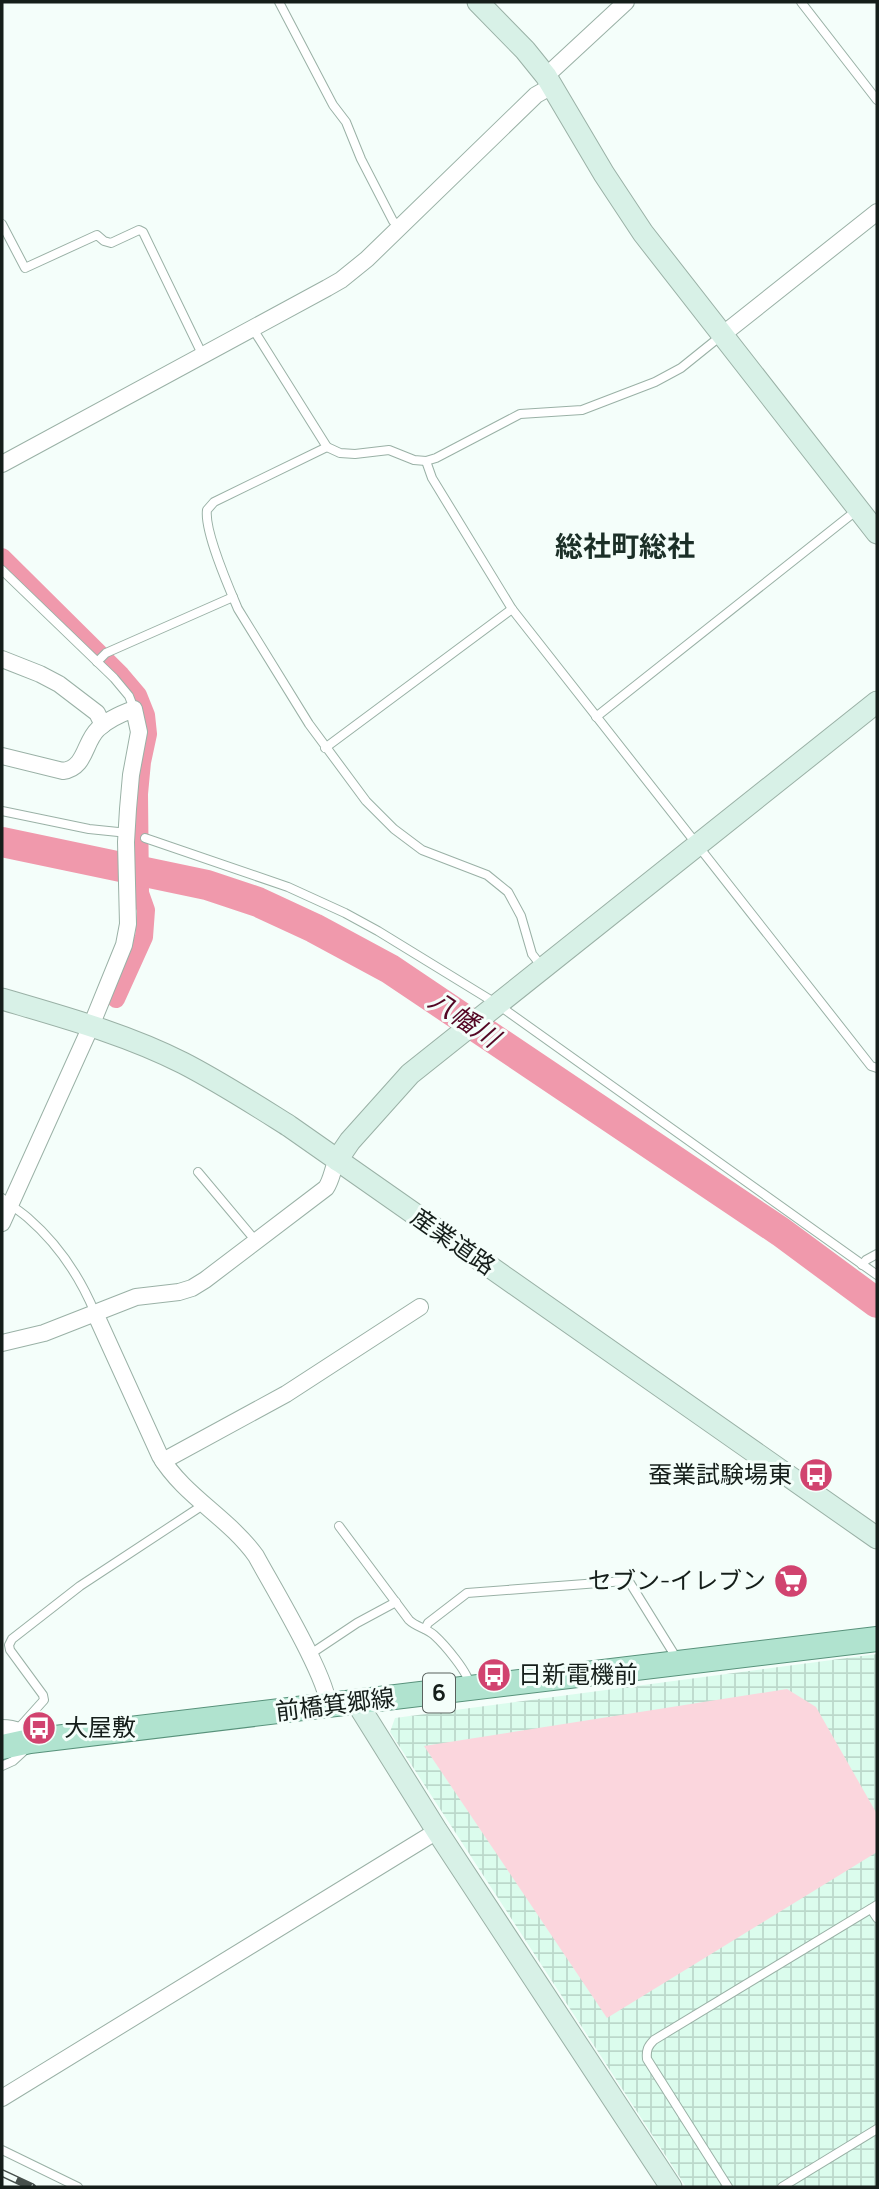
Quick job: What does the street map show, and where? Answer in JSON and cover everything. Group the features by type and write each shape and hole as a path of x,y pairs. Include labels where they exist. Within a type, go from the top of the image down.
{"main road":[{"name":"前橋箕郷線","path":"13,1736 328,1707 877,1639"}],"street":[{"path":"478,2 525,50 549,81 623,205 668,267 877,533"},
{"path":"2,464 341,280 536,95 626,2"},
{"path":"722,335 877,212"},
{"path":"2,659 59,684 97,713 103,725"},
{"path":"2,1343 44,1333 136,1297 192,1288 205,1280 326,1188 332,1179 332,1168 350,1141 410,1074 877,702"},
{"path":"2,756 68,770 78,766 96,732 103,725 134,709 139,732 131,775 127,837 128,924 124,945 91,1026 6,1202 2,1223"},
{"name":"産業道路","path":"2,999 91,1026 145,1046 212,1079 270,1114 877,1538"},
{"path":"163,1461 286,1394 420,1307"},
{"path":"95,1312 163,1461 256,1556 309,1656 327,1694 328,1707"},
{"path":"357,1703 437,1831 671,2187"},
{"path":"2,2098 437,1831"}],"lane":[{"path":"279,2 333,105 346,122 361,159 393,221 400,226"},
{"path":"801,2 877,100"},
{"path":"2,224 22,267 25,268 97,235 104,242 111,243 139,230 143,232 203,356"},
{"path":"253,329 327,447 340,453 355,454 389,450 414,460 426,461 520,414 582,410 656,382 681,368 722,335"},
{"path":"327,447 214,502 207,510 207,524 233,597 326,748 366,801 394,829 422,850 487,875 508,892 521,916 531,954 543,968"},
{"path":"426,461 432,478 512,609 871,1066 877,1068"},
{"path":"596,717 858,509"},
{"path":"2,570 129,695 134,709"},
{"path":"97,662 106,653 233,597"},
{"path":"326,748 512,609"},
{"path":"2,811 127,837"},
{"path":"145,838 288,887 345,913 494,1007 877,1275"},
{"path":"198,1172 255,1240"},
{"path":"6,1202 31,1220 54,1245 84,1287 95,1312"},
{"path":"862,1265 877,1254"},
{"path":"2,1766 20,1755 13,1736 44,1700 10,1650 12,1639 80,1586 197,1509 202,1503"},
{"path":"338,1526 413,1624 425,1629 441,1642 469,1678 471,1689"},
{"path":"425,1629 428,1623 467,1593 625,1581 630,1583 674,1654 675,1664"},
{"path":"309,1656 357,1623 396,1602"},
{"path":"728,2187 647,2059 649,2045 874,1907 877,1919"},
{"path":"782,2187 877,2129"},
{"path":"2,2150 78,2187"}],"shaded area":[{"path":"877,1654 877,2187 686,2187 390,1732 395,1718"},
{"path":"787,1689 816,1707 877,1814 877,1852 607,2018 424,1746"}],"waterway":[{"path":"2,557 121,675 138,695 146,715 148,734 139,794 140,893 146,910 144,937 116,999"},
{"name":"八幡川","path":"2,842 207,885 258,902 314,928 390,969 781,1232 877,1303"}],"railway":[{"path":"2,2173 32,2187"}],"place":[{"name":"蚕業試験場東","path":"816,1475"},
{"name":"セブン-イレブン","path":"791,1581"},
{"name":"日新電機前","path":"494,1675"},
{"name":"大屋敷","path":"39,1728"}],"district":[{"name":"総社町総社","path":"625,546"}]}
